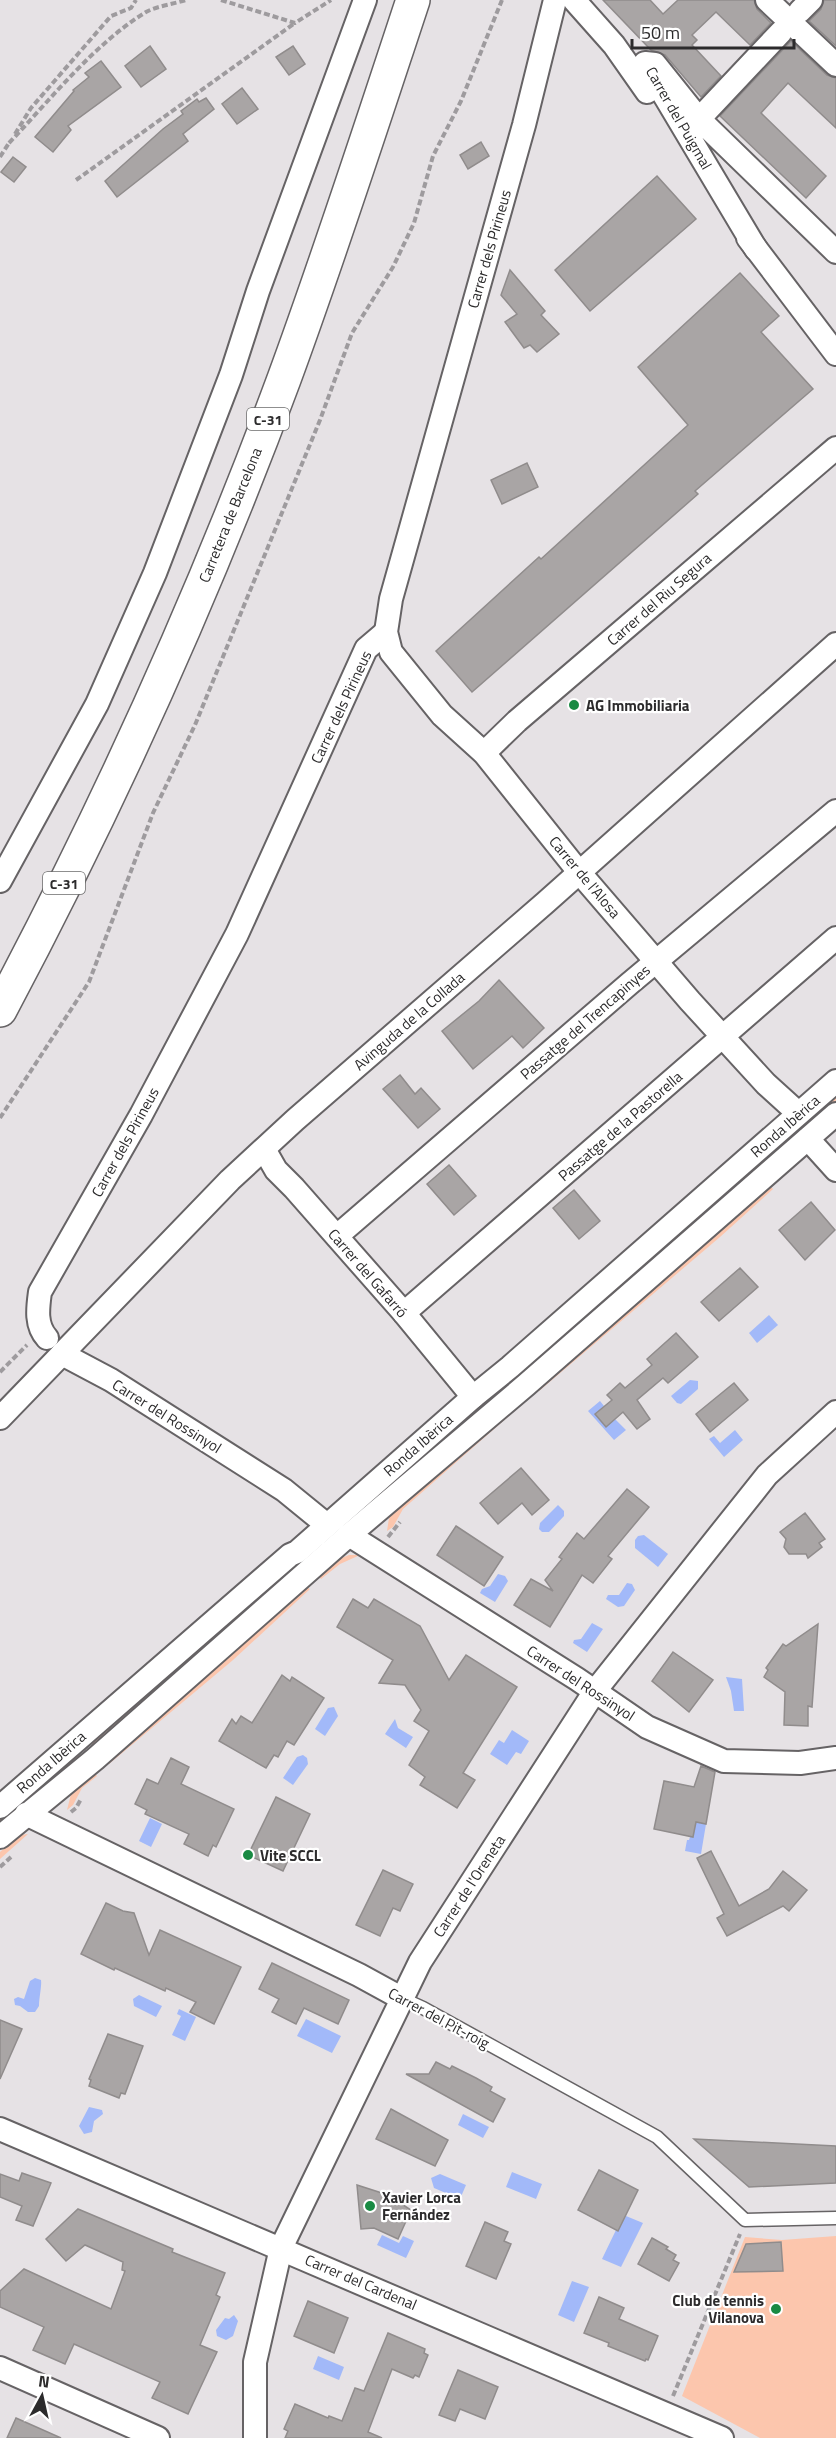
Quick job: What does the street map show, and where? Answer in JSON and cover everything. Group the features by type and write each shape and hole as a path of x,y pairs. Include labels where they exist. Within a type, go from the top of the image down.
{"highway":[{"name":"Carretera de Barcelona","path":"0,1010 126,755 200,588 283,382 337,229 413,0"}],"street":[{"path":"0,881 97,704 155,573 231,375 258,291 365,0"},
{"name":"Carrer dels Pirineus","path":"46,1345 38,1316 40,1292 141,1115 237,934 366,649 386,632 391,599 524,125 555,0"},
{"path":"574,0 614,45 756,249 836,354"},
{"path":"767,0 836,65"},
{"path":"699,119 781,32"},
{"name":"Carrer del Puigmal","path":"756,249 645,63 655,64 699,119 836,252"},
{"name":"Carrer del Riu Segura","path":"484,753 526,713 836,448"},
{"name":"Carrer de l'Alosa","path":"386,632 391,652 442,715 484,753 579,872 656,962 766,1084 798,1113"},
{"name":"Avinguda de la Collada","path":"0,1418 46,1345 264,1149 836,644"},
{"name":"Passatge del Trencapinyes","path":"336,1236 836,811"},
{"name":"Passatge de la Pastorella","path":"404,1313 836,938"},
{"name":"Ronda Ibèrica","path":"1,1804 327,1525 472,1397 519,1359 836,1081"},
{"name":"Ronda Ibèrica","path":"0,1837 95,1759 349,1535 771,1174 836,1114"},
{"path":"808,1139 836,1170"},
{"name":"Carrer del Gafarró","path":"264,1149 276,1170 404,1313 472,1397"},
{"name":"Carrer del Rossinyol","path":"46,1345 111,1380 284,1490 327,1525"},
{"name":"Carrer de l'Oreneta","path":"255,2438 255,2362 281,2247 420,1962 595,1691 767,1475 836,1412"},
{"name":"Carrer del Rossinyol","path":"349,1535 595,1691 647,1727 724,1761 800,1763 836,1758"},
{"name":"Carrer del Pit-roig","path":"26,1814 359,1975 401,1998"},
{"name":"Carrer del Cardenal","path":"0,2129 281,2247 722,2438"},
{"path":"0,2368 158,2438"}],"lane":[{"name":"Carrer del Pit-roig","path":"401,1998 657,2137 745,2220"},
{"path":"745,2220 836,2218"}],"path":[{"path":"0,157 31,108 111,16 131,8 136,0"},
{"path":"9,143 76,71 110,40 148,11 186,0"},
{"path":"221,0 296,22"},
{"path":"76,180 296,22 331,0"},
{"path":"0,1118 89,982 153,813 195,725 320,420 352,333 393,267 414,223 433,156 465,90 502,0"},
{"path":"0,1372 46,1345"},
{"path":"667,2414 745,2220"}],"shaded area":[{"path":"836,1094 836,1101 770,1160 766,1156"},
{"path":"752,1166 756,1171 524,1371 521,1367"},
{"path":"769,1185 773,1189 720,1237 539,1391 535,1386"},
{"path":"508,1379 511,1382 364,1512 358,1510"},
{"path":"522,1398 526,1401 403,1509 393,1527 387,1531 389,1518 396,1509"},
{"path":"349,1555 360,1555 340,1564 321,1579 318,1575 337,1560"},
{"path":"289,1569 293,1574 94,1746 90,1742"},
{"path":"306,1586 310,1589 233,1660 109,1764 106,1760"},
{"path":"76,1753 81,1757 0,1828 0,1819"},
{"path":"93,1772 97,1776 82,1788 73,1805 67,1810 72,1790"},
{"path":"28,1834 0,1859 0,1852 20,1835"},
{"name":"Club de tennis Vilanova","path":"836,2236 836,2438 760,2438 682,2396 745,2237 782,2240"}],"water":[{"path":"769,1315 778,1325 757,1343 749,1333"},
{"path":"690,1380 698,1381 698,1389 681,1404 677,1403 671,1396"},
{"path":"600,1401 604,1406 595,1414 606,1427 615,1419 626,1430 614,1440 588,1411"},
{"path":"735,1430 743,1440 724,1457 709,1439 714,1436 720,1443"},
{"path":"558,1505 564,1511 564,1516 549,1532 542,1532 539,1529 540,1523"},
{"path":"644,1535 668,1554 658,1567 635,1548 635,1540 638,1536"},
{"path":"498,1574 505,1576 508,1581 495,1602 480,1593 482,1589 490,1586"},
{"path":"627,1583 632,1584 635,1590 624,1606 618,1607 606,1599 608,1595 619,1595"},
{"path":"592,1623 603,1629 587,1652 573,1643 574,1640 581,1639"},
{"path":"726,1677 742,1679 744,1711 734,1711"},
{"path":"334,1707 338,1716 325,1736 315,1729 328,1708"},
{"path":"395,1719 398,1728 413,1737 406,1748 385,1734"},
{"path":"512,1730 529,1741 521,1754 516,1752 507,1765 490,1754 499,1740 504,1743"},
{"path":"303,1755 307,1758 308,1764 293,1785 283,1778 297,1757"},
{"path":"150,1818 162,1824 151,1847 139,1841"},
{"path":"696,1822 706,1824 701,1854 685,1851 687,1840 693,1837"},
{"path":"35,1978 41,1980 39,2006 35,2012 28,2012 15,2005 14,1999 18,1997 24,1999 30,1981"},
{"path":"139,1995 162,2006 156,2017 134,2006 133,1999"},
{"path":"179,2009 196,2017 185,2041 172,2035 181,2016 177,2014"},
{"path":"306,2019 341,2036 332,2053 297,2036"},
{"path":"89,2107 102,2110 103,2114 94,2121 92,2132 84,2134 79,2126"},
{"path":"463,2114 489,2127 483,2138 458,2125"},
{"path":"512,2172 542,2184 536,2199 506,2187"},
{"path":"440,2174 466,2185 460,2199 434,2188 431,2178"},
{"path":"626,2216 643,2223 621,2267 602,2259 616,2230"},
{"path":"382,2235 399,2243 403,2236 414,2241 406,2258 377,2245"},
{"path":"572,2281 589,2287 574,2322 558,2315"},
{"path":"234,2315 238,2321 233,2336 226,2340 217,2336 216,2330 225,2318 229,2319"},
{"path":"318,2356 344,2367 339,2380 313,2369"}],"building":[{"path":"603,0 650,0 663,14 678,0 754,0 757,9 771,23 750,45 716,12 692,35 697,40 692,45 721,76 701,97 665,55 651,50"},
{"path":"824,0 836,0 836,46 809,21 821,9"},
{"path":"791,41 827,75 836,78 836,128 788,83 761,113 826,176 806,198 720,116"},
{"path":"150,46 166,69 141,87 125,66"},
{"path":"293,46 305,64 289,75 276,57"},
{"path":"101,61 121,87 68,126 71,130 53,152 35,137 73,90 89,77 85,73"},
{"path":"242,88 258,109 237,124 222,104"},
{"path":"206,98 214,109 183,134 188,141 117,197 105,181 183,114 181,111 197,99 199,102"},
{"path":"481,142 489,156 468,169 460,155"},
{"path":"13,157 26,167 14,182 1,172"},
{"path":"657,176 696,219 590,311 555,270"},
{"path":"510,270 545,311 541,315 559,334 537,352 530,345 524,348 505,322 517,314 501,295"},
{"path":"740,273 779,316 761,332 813,389 695,491 698,494 472,692 436,651 688,425 638,367"},
{"path":"527,463 538,487 502,504 491,480"},
{"path":"499,980 544,1028 523,1048 512,1036 473,1069 442,1031 479,1001"},
{"path":"400,1075 415,1094 421,1088 440,1109 418,1128 383,1089"},
{"path":"449,1165 476,1196 454,1215 427,1184"},
{"path":"574,1190 600,1221 579,1239 553,1208"},
{"path":"811,1202 835,1230 805,1260 779,1230"},
{"path":"740,1268 758,1287 719,1321 701,1302"},
{"path":"676,1333 698,1357 668,1383 663,1378 637,1400 650,1419 637,1429 623,1412 606,1427 595,1414 612,1400 607,1395 620,1383 625,1388 652,1365 647,1359"},
{"path":"734,1383 748,1400 710,1432 696,1414"},
{"path":"521,1468 549,1500 532,1515 522,1503 498,1524 480,1503"},
{"path":"627,1489 649,1507 608,1556 612,1559 593,1583 582,1575 550,1627 514,1605 531,1579 553,1591 545,1580 562,1559 559,1557 577,1533 584,1539"},
{"path":"805,1513 825,1539 819,1543 822,1547 808,1558 806,1554 789,1554 784,1547 786,1539 780,1532"},
{"path":"456,1526 503,1557 484,1586 437,1555"},
{"path":"353,1599 368,1608 374,1599 420,1626 449,1680 466,1655 517,1687 463,1773 475,1780 457,1808 420,1785 425,1777 409,1765 429,1731 414,1721 421,1710 405,1685 379,1683 393,1660 337,1627"},
{"path":"818,1624 812,1707 808,1706 808,1726 784,1725 785,1692 764,1677 768,1670 766,1668 783,1644 786,1646"},
{"path":"673,1652 713,1680 689,1712 652,1681"},
{"path":"282,1675 290,1681 292,1677 324,1698 294,1745 287,1741 278,1757 274,1755 266,1768 219,1741 232,1719 236,1724 241,1716 252,1723"},
{"path":"171,1758 189,1767 181,1784 234,1809 216,1847 213,1845 208,1856 184,1844 189,1834 145,1814 147,1810 135,1804 147,1779 158,1784"},
{"path":"701,1766 715,1772 706,1824 696,1822 693,1837 654,1829 664,1781 694,1787"},
{"path":"276,1797 310,1814 283,1871 248,1855"},
{"path":"711,1851 739,1906 769,1889 783,1871 807,1890 789,1911 783,1906 727,1936 717,1918 724,1914 697,1858"},
{"path":"383,1870 413,1884 400,1911 393,1908 380,1936 356,1925"},
{"path":"106,1903 123,1911 134,1913 149,1955 160,1930 241,1967 214,2024 190,2012 196,2002 166,1988 165,1991 115,1968 114,1970 81,1954"},
{"path":"272,1963 349,2000 338,2024 304,2008 296,2024 272,2012 279,1999 259,1989"},
{"path":"0,2020 22,2029 0,2079"},
{"path":"108,2034 143,2046 125,2094 121,2093 119,2098 89,2086 91,2080 89,2079"},
{"path":"436,2062 450,2069 452,2066 476,2078 492,2087 490,2091 505,2099 493,2122 406,2074 429,2074"},
{"path":"391,2109 448,2140 435,2166 376,2139"},
{"path":"694,2139 836,2146 836,2183 749,2187"},
{"path":"599,2170 638,2190 618,2231 578,2210"},
{"path":"22,2173 51,2183 33,2226 16,2220 22,2206 0,2197 0,2174 19,2181"},
{"path":"357,2185 388,2195 411,2210 398,2239 374,2228 361,2229"},
{"path":"78,2209 173,2249 172,2252 225,2273 216,2295 220,2297 200,2345 217,2352 188,2414 152,2398 160,2382 74,2344 65,2364 33,2350 44,2327 0,2307 0,2291 24,2269 111,2309 125,2271 122,2270 123,2262 85,2245 66,2261 46,2239"},
{"path":"485,2222 508,2232 504,2241 511,2244 496,2279 466,2266"},
{"path":"652,2238 668,2247 666,2249 676,2255 673,2260 679,2263 669,2281 638,2264"},
{"path":"781,2242 783,2271 734,2272 746,2244"},
{"path":"599,2297 624,2308 619,2319 658,2336 648,2360 645,2361 608,2346 609,2343 584,2333"},
{"path":"308,2301 348,2318 334,2353 294,2336"},
{"path":"388,2333 425,2349 424,2353 428,2355 419,2377 415,2375 413,2378 392,2369 368,2432 382,2438 285,2438 288,2431 284,2429 295,2404 328,2418 329,2416 342,2421 355,2388 364,2391"},
{"path":"458,2370 498,2387 485,2419 460,2409 455,2421 439,2415"},
{"path":"16,2418 61,2438 7,2438"}],"place":[{"name":"AG Immobiliaria","path":"574,705"},
{"name":"Vite SCCL","path":"248,1855"},
{"name":"Xavier Lorca Fernández","path":"370,2206"},
{"name":"Club de tennis Vilanova","path":"776,2309"}]}
